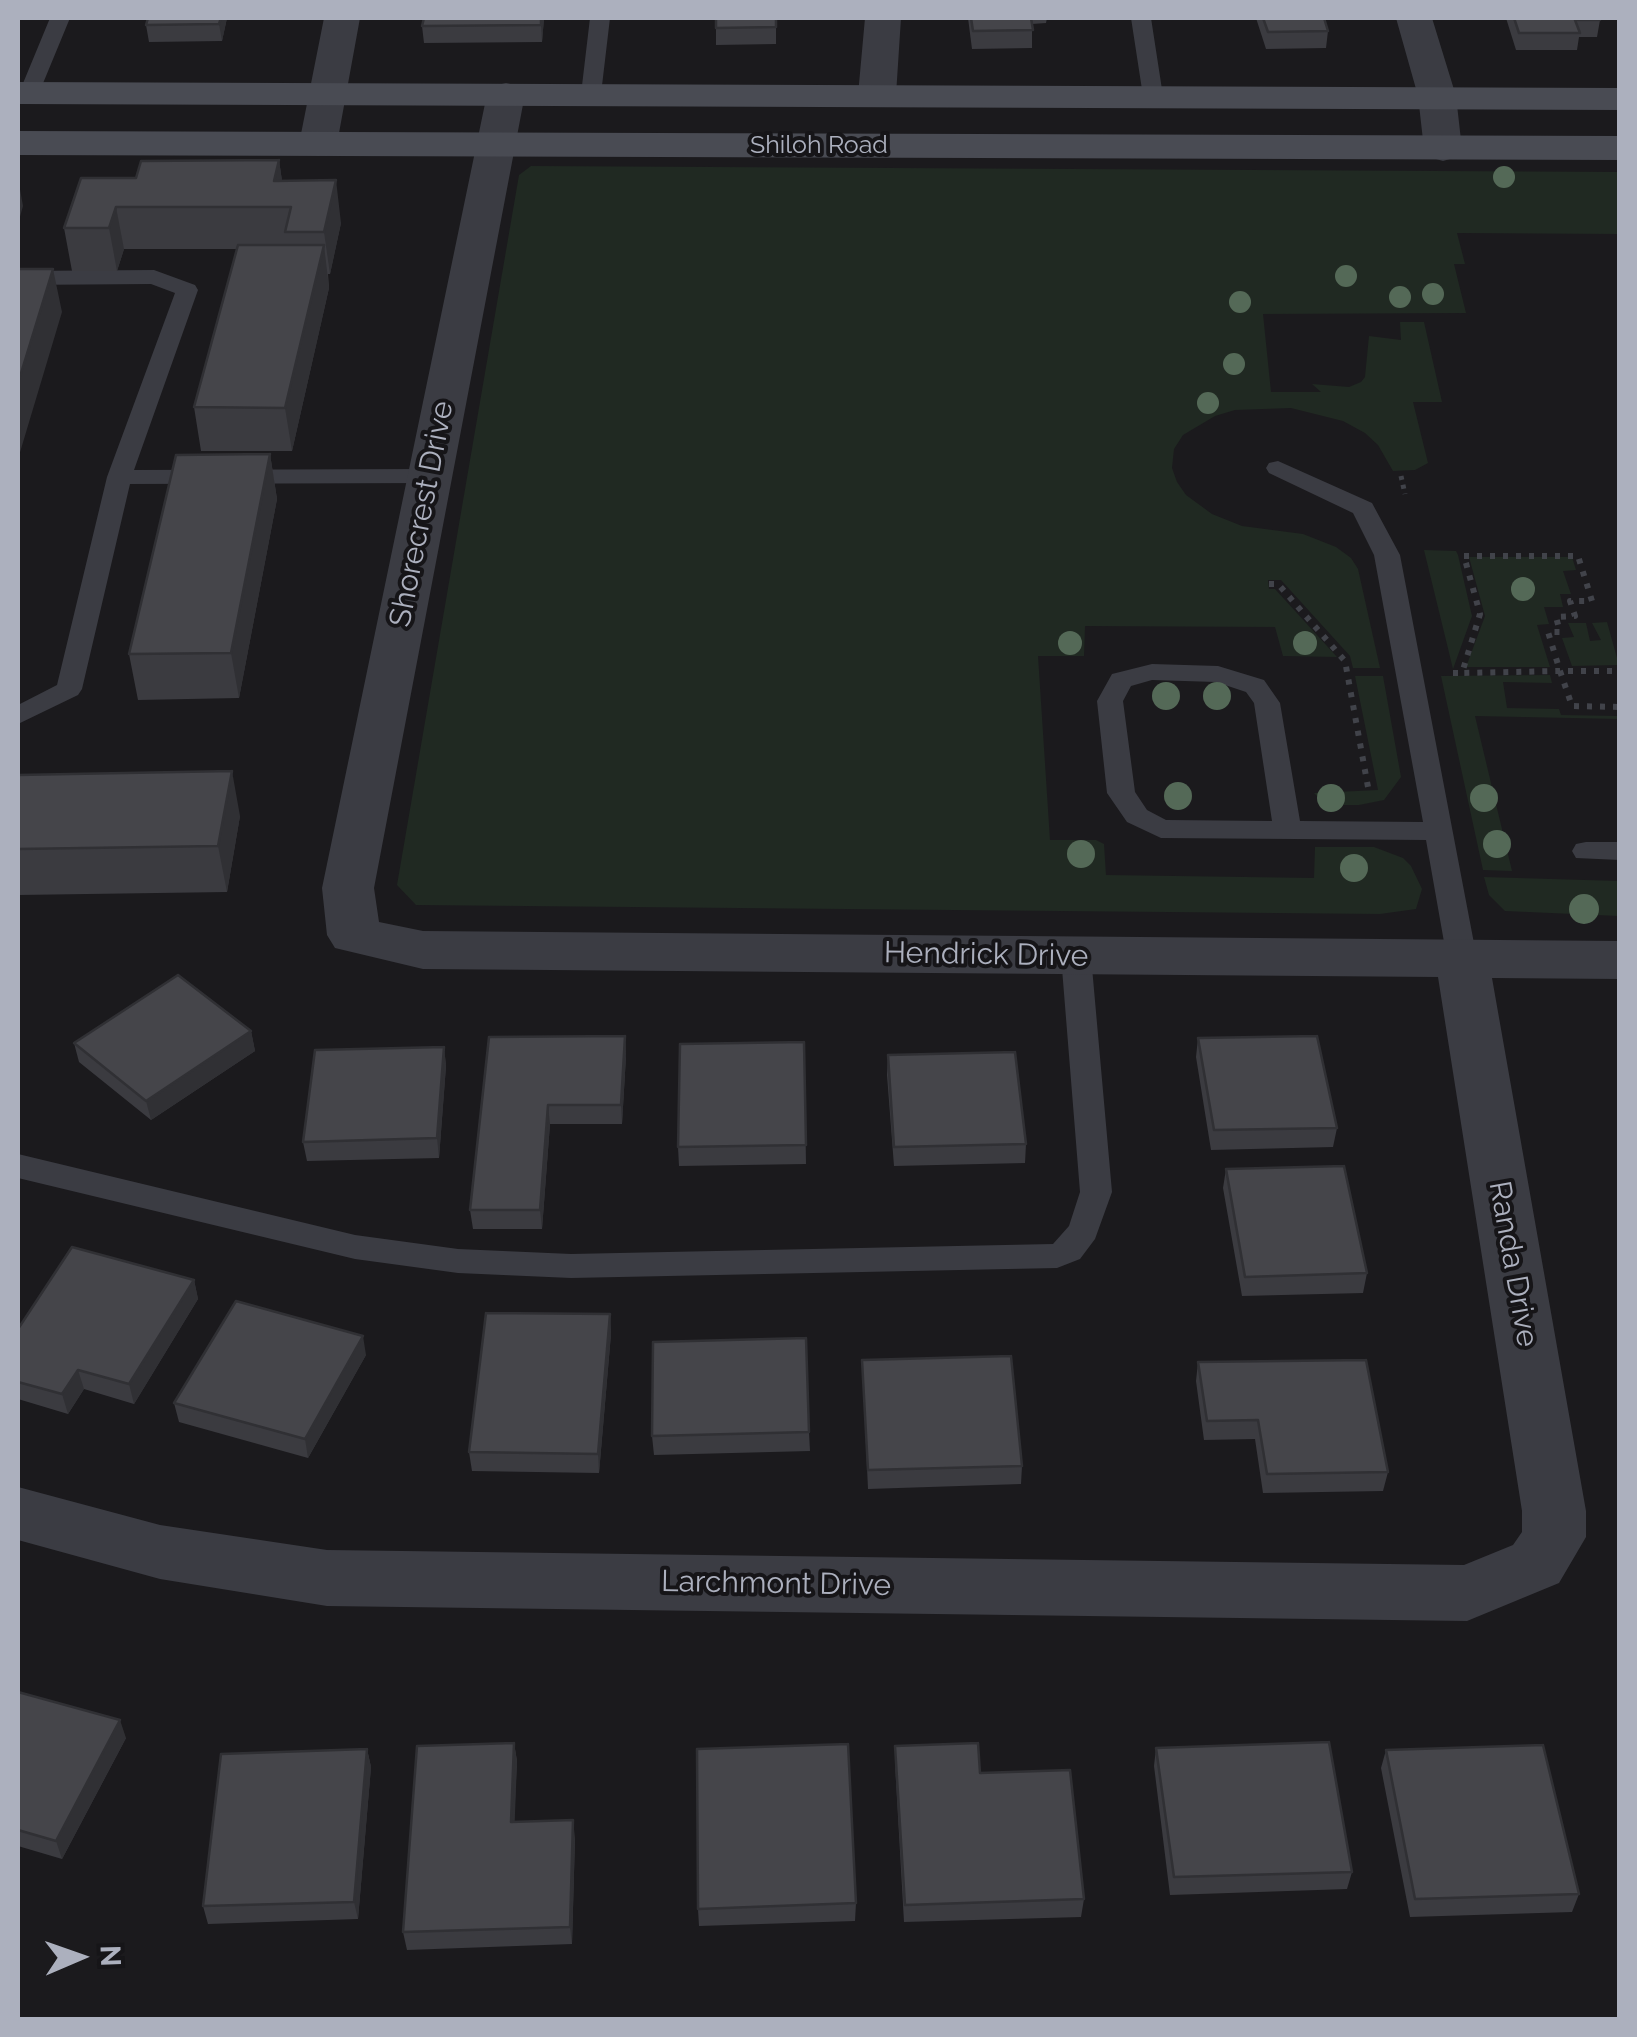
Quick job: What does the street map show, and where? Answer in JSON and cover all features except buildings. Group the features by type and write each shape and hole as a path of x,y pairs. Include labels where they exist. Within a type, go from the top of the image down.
{"main road":[{"name":"Shiloh Road","path":"23,93 1620,99"},
{"name":"Shiloh Road","path":"18,142 1620,148"}],"street":[{"path":"318,144 342,18"},
{"path":"876,95 883,18"},
{"path":"1414,18 1437,96 1444,149"},
{"name":"Shorecrest Drive","path":"354,935 348,888 506,94"},
{"name":"Hendrick Drive","path":"354,935 423,950 1620,960"},
{"name":"Randa Drive","path":"1462,959 1554,1511 1554,1537 1536,1564"},
{"name":"Larchmont Drive","path":"18,1514 160,1552 327,1578 1466,1593 1536,1564"}],"lane":[{"path":"23,93 60,18"},
{"path":"591,94 600,18"},
{"path":"1141,18 1154,96"},
{"path":"18,278 154,277 187,290 119,477 69,689 18,716"},
{"path":"1278,468 1363,508 1387,555 1462,959"},
{"path":"119,477 430,476"},
{"path":"1288,830 1268,702 1255,686 1218,674 1152,672 1121,680 1110,701 1121,793 1137,816 1161,829 1288,830 1438,831"},
{"path":"1586,851 1620,851"},
{"path":"18,1166 354,1247 458,1261 571,1266 1058,1256 1069,1250 1084,1230 1096,1192 1076,956"}],"path":[{"path":"1462,673 1480,614 1464,556 1578,556 1592,601 1570,601 1575,616 1556,616 1560,632 1548,632 1572,706 1620,708"},
{"path":"1269,584 1278,584 1346,660 1368,787"},
{"path":"1444,673 1612,671"}],"shaded area":[{"path":"531,166 1619,172 1619,234 1457,233 1465,264 1454,264 1466,313 1263,314 1271,392 1321,392 1312,384 1349,387 1361,382 1365,377 1369,336 1401,340 1400,322 1424,322 1442,402 1413,402 1428,463 1415,470 1393,471 1378,445 1365,433 1343,421 1291,408 1235,410 1215,416 1183,435 1174,449 1172,468 1177,482 1186,495 1212,514 1242,526 1303,534 1336,547 1351,558 1358,569 1380,668 1353,668 1350,656 1281,580 1268,580 1269,589 1275,589 1337,657 1283,656 1275,627 1085,626 1084,656 1038,656 1050,840 1096,840 1104,844 1106,875 1314,878 1315,847 1374,847 1403,858 1411,866 1422,889 1416,909 1380,914 416,905 397,885 519,175"},
{"path":"1424,550 1456,551 1458,555 1472,616 1453,669"},
{"path":"1469,557 1572,557 1576,570 1563,571 1571,594 1560,594 1563,607 1544,607 1549,624 1537,625 1550,667 1466,667 1485,616"},
{"path":"1607,622 1619,665 1572,666 1562,638 1574,637 1568,623 1586,623 1590,641 1601,640 1592,623"},
{"path":"1550,675 1552,683 1503,682 1507,708 1559,709 1561,715 1619,719 1475,716 1512,871 1483,870 1441,676"},
{"path":"1355,676 1383,676 1401,777 1384,800 1332,805 1314,793 1378,790"},
{"path":"1484,877 1619,881 1619,916 1505,911 1489,895"}]}
